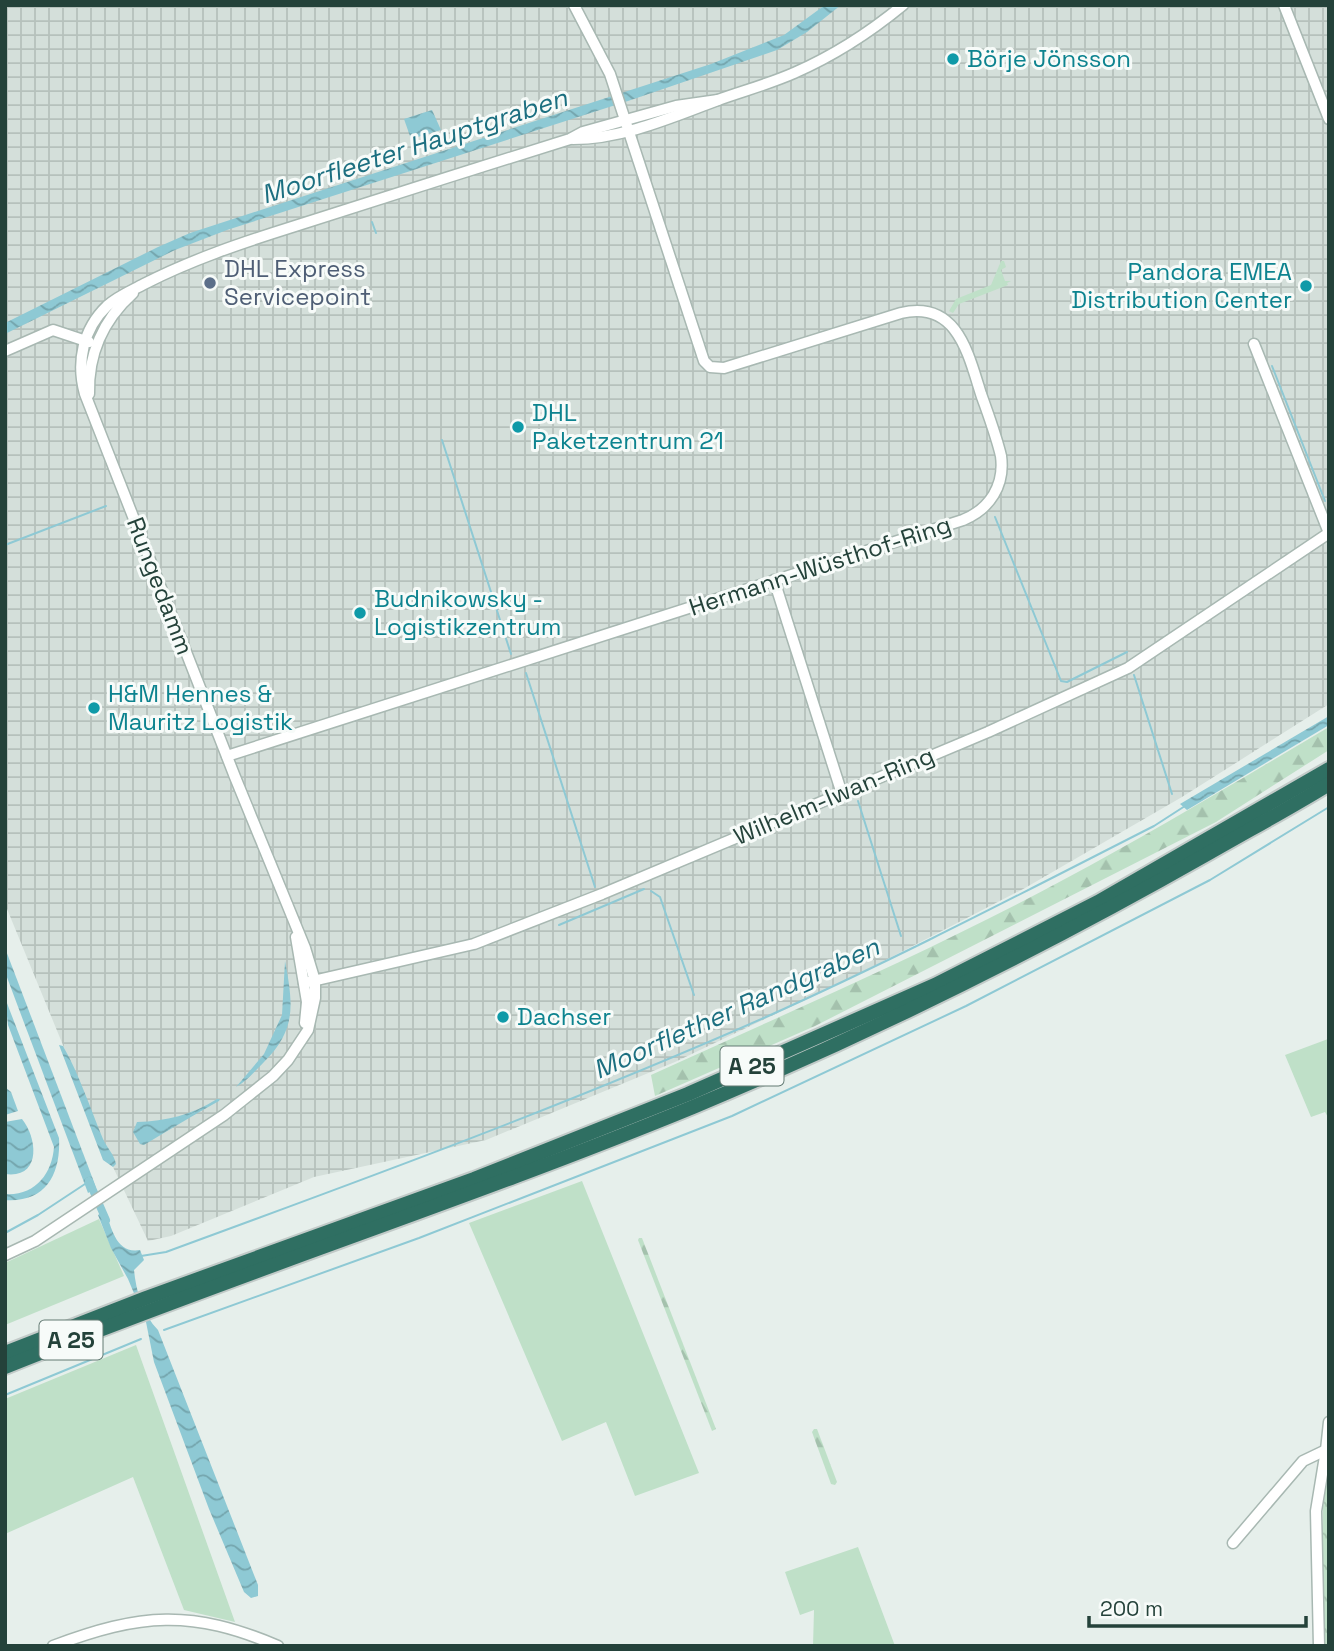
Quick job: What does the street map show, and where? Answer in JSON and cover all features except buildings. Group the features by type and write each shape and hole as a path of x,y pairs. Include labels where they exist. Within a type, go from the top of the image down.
{"highway":[{"name":"A 25","path":"5,1367 142,1306 675,1099 935,985 1098,902 1329,768"},
{"name":"A 25","path":"5,1353 479,1189 693,1107 941,997 1105,912 1329,784"}],"street":[{"path":"574,5 610,74 627,125"},
{"name":"Rungedamm","path":"5,1255 35,1241 237,1105 284,1065 312,1019 315,998 293,923 83,387 80,369 85,340 93,324 108,304 193,261 570,139 584,139 627,125 689,112 765,85 824,59 863,36 903,5"},
{"path":"1284,5 1329,119"},
{"name":"Hermann-Wüsthof-Ring","path":"227,757 963,520 977,513 992,498 1001,476 1001,456 964,342 952,326 930,313 901,313 724,368 708,365 701,356 627,125"},
{"name":"Rungedamm","path":"90,404 89,383 97,345 116,310 144,284"},
{"path":"5,351 48,331 57,331 97,345"},
{"path":"1254,344 1329,533"},
{"name":"Wilhelm-Iwan-Ring","path":"310,982 474,944 842,794 1128,668 1329,533"},
{"path":"774,580 842,794"},
{"path":"1318,1646 1316,1511 1329,1422"},
{"path":"1233,1543 1303,1461 1326,1450"},
{"path":"53,1646 113,1625 168,1619 222,1625 278,1646"}],"shaded area":[{"path":"1329,5 1329,704 1182,797 1025,888 851,978 675,1062 486,1140 314,1177 171,1236 148,1241 113,1167 5,904 5,7"}],"green space":[{"path":"1001,261 1004,261 1006,267 1001,270 1005,281 1011,281 1008,285 959,304 953,313 949,311 956,299 991,285"},
{"path":"1329,727 1329,750 1216,822 815,1026 655,1096 651,1075 962,932 1130,843"},
{"path":"1328,1039 1329,1119 1325,1112 1311,1117 1285,1055"},
{"path":"582,1181 699,1473 635,1496 606,1422 562,1441 469,1223"},
{"path":"99,1219 124,1276 5,1325 5,1263"},
{"path":"642,1238 716,1429 712,1431 638,1240"},
{"path":"136,1345 235,1622 184,1610 133,1477 5,1534 5,1399"},
{"path":"817,1429 837,1482 835,1485 831,1484 812,1432"},
{"path":"1329,1466 1329,1646 1322,1646 1323,1507"},
{"path":"858,1547 895,1646 813,1646 814,1610 800,1615 785,1572"}],"water":[{"path":"825,5 841,5 807,32 777,50 628,101 227,230 175,250 5,334 5,323 190,233 711,64 784,35"},
{"path":"432,110 441,130 411,139 404,119"},
{"path":"1329,716 1329,725 1187,810 1180,804"},
{"path":"5,948 94,1182 96,1188 88,1193 5,972"},
{"path":"285,961 291,1003 287,1027 275,1050 251,1076 236,1087 264,1054 282,1015"},
{"path":"5,998 59,1138 57,1164 48,1184 31,1197 19,1200 5,1200 5,1194 25,1191 40,1181 50,1166 54,1147 8,1025"},
{"path":"59,1045 63,1046 80,1080 103,1139 114,1157 116,1164 113,1167 103,1160"},
{"path":"5,1087 11,1092 18,1111 5,1115"},
{"path":"220,1099 144,1145 140,1144 133,1132 137,1122 178,1116"},
{"path":"22,1119 31,1137 33,1156 25,1170 17,1174 5,1174 5,1122"},
{"path":"105,1210 116,1239 125,1248 140,1250 144,1260 134,1270 141,1302 158,1330 258,1585 258,1596 251,1598 244,1592 209,1509 154,1362 146,1322 98,1215"}],"waterway":[{"path":"372,222 376,233"},
{"path":"1272,366 1325,501"},
{"path":"442,440 511,654"},
{"path":"5,545 106,506"},
{"path":"995,517 1061,681 1067,682 1127,652"},
{"path":"526,673 595,887"},
{"path":"1134,675 1172,794"},
{"path":"858,801 901,936"},
{"name":"Moorflether Randgraben","path":"141,1256 166,1252 393,1168 692,1049 913,948 1154,826 1185,806"},
{"path":"164,1330 419,1238 732,1116 966,1006 1210,880 1329,807"},
{"path":"559,925 644,889"},
{"path":"651,891 660,897 694,995"},
{"path":"181,1120 195,1113"},
{"path":"89,1181 106,1220"},
{"path":"5,1233 85,1184"},
{"path":"5,1395 141,1339"}],"place":[{"name":"Börje Jönsson","path":"953,59"},
{"name":"DHL Express Servicepoint","path":"210,283"},
{"name":"Pandora EMEA Distribution Center","path":"1306,286"},
{"name":"DHL Paketzentrum 21","path":"518,427"},
{"name":"Budnikowsky - Logistikzentrum","path":"360,613"},
{"name":"H&M Hennes & Mauritz Logistik","path":"94,708"},
{"name":"Dachser","path":"503,1017"}],"water label":[{"name":"Moorfleeter Hauptgraben","path":"414,146"}]}
